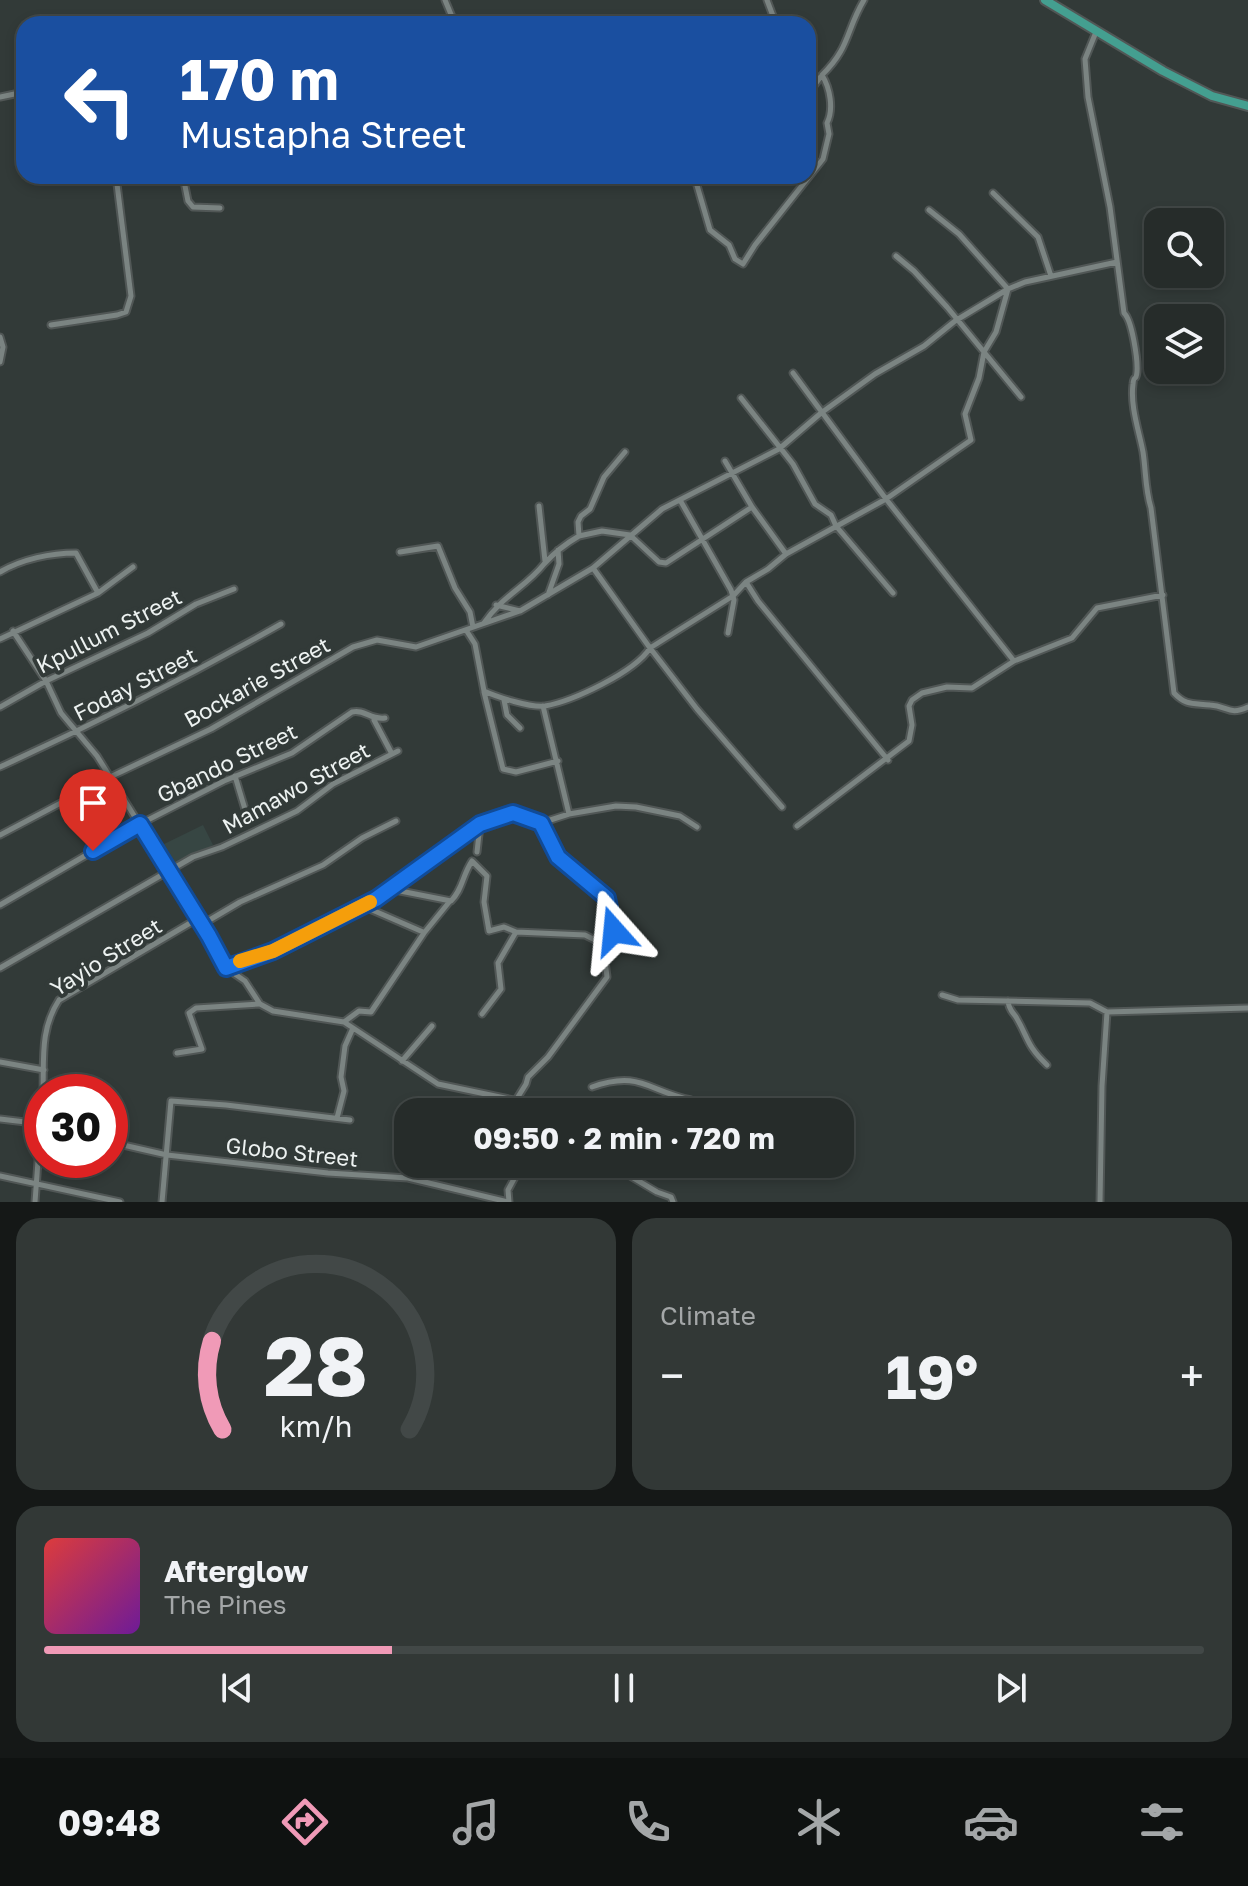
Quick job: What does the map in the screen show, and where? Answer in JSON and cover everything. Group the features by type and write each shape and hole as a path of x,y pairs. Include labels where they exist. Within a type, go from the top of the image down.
{"main road":[{"path":"1045,0 1163,71 1212,96 1248,106"}],"street":[{"path":"816,83 838,60 864,0"},
{"path":"1097,31 1085,59 1088,97 1110,207 1124,313 1129,317 1133,338 1137,373 1133,384 1137,427 1163,595 1174,693 1192,705 1210,704 1231,712 1248,707"},
{"path":"816,168 823,159 829,134 827,123 831,116 827,82 822,75"},
{"path":"51,325 117,315 126,312 130,304 117,184"},
{"path":"185,184 188,201 193,207 220,208"},
{"path":"697,184 710,230 729,245 735,259 743,264 804,184"},
{"path":"993,193 1038,237 1051,276"},
{"path":"484,691 504,700 543,706 576,696 635,666 650,648 733,596 746,582 786,554 886,499 971,440 965,414 979,378 984,352 996,332 1008,289 959,234 929,210"},
{"path":"896,256 922,280 1021,397"},
{"name":"Bockarie Street","path":"0,835 110,777 211,729 353,647 377,640 416,647 520,611 593,568 662,509 779,449 821,413 875,374 924,346 955,321 1008,289 1117,262"},
{"path":"0,337 3,347 0,362"},
{"path":"793,373 886,499 1014,661"},
{"path":"741,398 793,464 815,504 831,515 836,526 893,593"},
{"path":"579,536 581,516 590,509 604,477 625,452"},
{"path":"725,461 752,507 786,554"},
{"path":"680,500 733,596 728,633"},
{"path":"539,506 545,564"},
{"path":"483,624 496,605 545,564 558,549 579,536 602,531 630,535 659,562 666,563 752,507"},
{"path":"400,552 438,546 455,588 470,612 470,629 503,769 516,772 558,761"},
{"path":"548,595 559,564 558,549"},
{"path":"0,572 48,555 76,553 98,593"},
{"path":"0,639 98,593 133,567"},
{"path":"593,568 697,709 782,807"},
{"path":"746,582 758,601 888,760"},
{"name":"Kpullum Street","path":"0,707 46,681 148,633 196,604 234,589"},
{"path":"797,826 888,760 909,741 912,725 909,706 922,693 947,687 972,688 1014,661 1072,638 1097,608 1163,595"},
{"path":"496,605 520,611"},
{"name":"Foday Street","path":"0,767 200,670 281,624"},
{"path":"13,631 46,681 61,713 97,756 140,824 226,968 245,981 260,1004 273,1011 344,1022 438,1084 505,1098"},
{"path":"504,700 507,715 520,728"},
{"path":"543,706 569,814"},
{"name":"Gbando Street","path":"0,905 140,824 235,776 292,753 352,712 358,711 374,720 385,718"},
{"name":"Mamawo Street","path":"0,968 193,857 222,847 297,811 333,784 395,752 374,720"},
{"path":"235,776 247,816"},
{"path":"226,968 273,951 362,906 480,824 513,813 541,823 569,814 616,806 636,807 680,816 697,827"},
{"path":"201,925 240,902 323,865 362,838 396,821"},
{"path":"516,1098 528,1077 548,1057 607,977 603,944 614,931 607,898 558,857 541,823"},
{"path":"477,852 480,824"},
{"path":"344,1022 359,1011 371,1012 424,933 460,891 462,875 472,861 487,876 484,902 489,931 504,927 516,932 585,935 603,944"},
{"path":"389,889 451,901"},
{"path":"362,906 424,933"},
{"name":"Yayio Street","path":"44,1070 44,1032 59,1000 197,919"},
{"path":"482,1014 501,989 498,963 516,932"},
{"path":"942,995 958,1000 1090,1003 1107,1012 1248,1008"},
{"path":"1008,1001 1008,1007 1015,1014 1031,1050 1047,1065"},
{"path":"177,1053 202,1049 189,1013 196,1008 260,1004"},
{"path":"1100,1202 1107,1012"},
{"path":"402,1061 432,1026"},
{"path":"337,1118 344,1091 341,1077 345,1046 353,1028"},
{"path":"0,1062 44,1070 44,1074"},
{"path":"592,1087 608,1081 631,1079 683,1098"},
{"path":"162,1202 171,1101 350,1120"},
{"path":"0,1119 24,1122"},
{"name":"Globo Street","path":"128,1146 167,1155 328,1173 408,1178 508,1202"},
{"path":"0,1176 120,1202"},
{"path":"35,1202 36,1178"},
{"path":"508,1202 508,1190 514,1178"},
{"path":"634,1178 671,1197 673,1202"}],"shaded area":[{"path":"203,825 213,845 170,867 160,846"}],"slow traffic":[{"path":"240,961 273,951 370,902"}],"route":[{"path":"93,851 140,824 226,968 273,951 376,899 480,824 513,813 541,823 558,857 607,898 614,931"}]}
